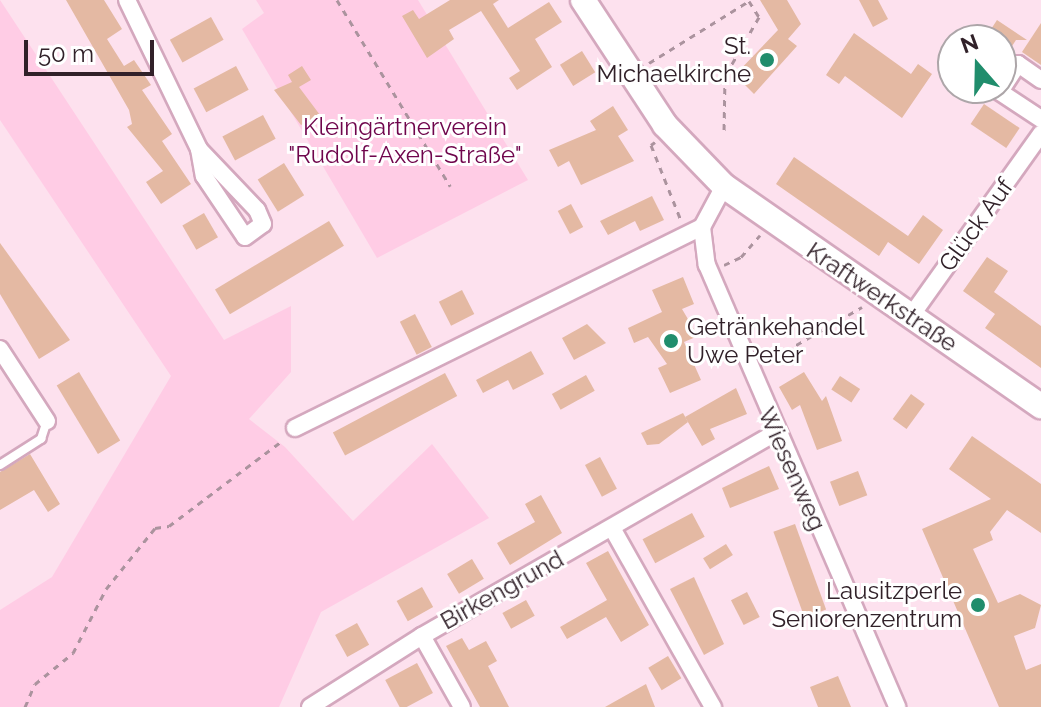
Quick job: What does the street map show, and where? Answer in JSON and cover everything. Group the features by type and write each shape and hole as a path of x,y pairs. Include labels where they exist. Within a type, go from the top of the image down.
{"main road":[{"name":"Kraftwerkstraße","path":"583,0 665,125 724,186 1041,406"}],"street":[{"path":"127,0 199,149 204,176 245,237 263,224 257,210 199,149"},
{"path":"1041,80 1018,64 1000,92 1041,119"},
{"name":"Glück Auf","path":"911,316 1041,134"},
{"path":"295,428 702,227 724,186"},
{"name":"Wiesenweg","path":"702,227 707,265 750,373 895,702"},
{"path":"0,349 47,421"},
{"name":"Birkengrund","path":"462,707 422,636 777,432"},
{"path":"612,528 713,707"},
{"path":"310,707 422,636"},
{"path":"876,707 895,702"}],"lane":[{"path":"0,465 41,439 47,421"}],"path":[{"path":"337,0 450,186"},
{"path":"646,65 749,1 759,17 725,76 724,131"},
{"path":"750,373 882,297"},
{"path":"25,707 35,684 73,653 106,589 155,528 169,526 244,465 264,461 295,428"}],"green space":[{"path":"0,0 224,340 291,306 291,372 249,419 285,447 353,521 432,444 489,518 321,612 279,707 0,707 0,610 52,577 171,376 0,120"},
{"name":"Kleingärtnerverein \"Rudolf-Axen-Straße\"","path":"256,0 418,0 528,180 377,258 242,29 264,13"}],"building":[{"path":"66,0 104,0 122,29 107,39 124,66 134,60 151,85 142,90 172,134 162,141 191,184 161,204 146,182 163,171 127,127 132,124 129,110"},
{"path":"450,0 499,0 493,4 508,28 549,2 562,22 535,39 552,67 517,90 509,78 520,71 481,11 449,30 454,39 427,58 402,16 413,10 419,19"},
{"name":"St. Michaelkirche","path":"760,0 787,0 801,24 788,39 797,46 754,94 735,75 778,30"},
{"path":"859,0 878,0 888,19 873,27"},
{"path":"211,17 224,40 182,63 170,40"},
{"path":"1041,23 1041,65 1022,52"},
{"path":"854,33 911,74 918,64 932,74 902,118 845,76 839,84 826,75"},
{"path":"582,51 595,72 573,86 560,65"},
{"path":"236,66 249,90 206,112 194,89"},
{"path":"302,66 311,80 299,87 320,115 301,125 274,90 292,82 288,75"},
{"path":"984,104 1020,128 1006,148 971,124"},
{"path":"613,106 628,130 618,136 634,161 581,185 569,161 558,167 549,150 596,130 590,121"},
{"path":"263,115 276,139 235,160 222,137"},
{"path":"794,157 908,236 923,215 943,230 919,264 888,242 879,256 776,184"},
{"path":"284,163 304,195 278,212 258,179"},
{"path":"652,196 664,220 640,231 635,221 608,235 600,221"},
{"path":"571,204 583,227 570,234 558,211"},
{"path":"204,213 218,237 196,250 182,226"},
{"path":"329,221 344,246 230,314 215,290"},
{"path":"0,243 70,340 39,359 0,294"},
{"path":"987,257 1008,271 994,292 1041,326 1041,368 985,328 995,314 963,291"},
{"path":"683,277 694,304 682,309 698,336 684,342 701,380 670,393 658,368 667,364 648,337 634,343 628,328 662,312 652,290"},
{"path":"462,290 474,314 451,326 439,302"},
{"path":"415,314 432,347 417,355 400,322"},
{"path":"587,324 606,343 574,360 562,338"},
{"path":"531,351 544,374 513,390 508,380 483,393 476,380"},
{"path":"79,372 120,441 98,454 57,385"},
{"path":"804,372 822,401 826,396 842,441 817,450 800,405 792,410 779,387"},
{"path":"445,373 457,396 345,456 333,433"},
{"path":"586,375 595,391 561,410 552,394"},
{"path":"840,376 860,389 851,402 831,389"},
{"path":"736,388 747,414 710,429 715,439 702,446 685,417"},
{"path":"911,394 925,404 907,429 893,419"},
{"path":"683,413 688,422 659,444 647,445 641,433"},
{"name":"Lausitzperle Seniorenzentrum","path":"972,436 1041,484 1041,533 1007,510 990,532 993,540 973,549 998,603 1020,594 1041,605 1035,628 1014,636 1026,670 1041,664 1041,707 999,707 922,529 991,499 949,469"},
{"path":"30,454 60,504 48,512 34,490 0,510 0,472"},
{"path":"600,457 617,489 602,497 585,465"},
{"path":"769,466 779,489 730,508 722,488"},
{"path":"858,471 867,495 839,506 830,482"},
{"path":"541,495 562,533 510,565 497,543 535,522 525,504"},
{"path":"692,513 705,537 655,563 643,539"},
{"path":"795,524 826,610 805,617 773,532"},
{"path":"726,544 733,555 710,569 703,558"},
{"path":"608,551 649,625 621,642 606,617 567,639 560,627 607,600 586,563"},
{"path":"472,559 484,579 459,594 447,574"},
{"path":"694,577 724,644 704,655 670,589"},
{"path":"422,587 433,607 408,621 397,601"},
{"path":"747,592 760,617 744,625 731,600"},
{"path":"526,600 535,616 511,629 502,613"},
{"path":"357,623 369,645 347,657 335,635"},
{"path":"462,638 469,650 486,641 497,661 488,666 509,707 480,707 446,646"},
{"path":"668,656 681,678 662,690 648,668"},
{"path":"417,663 433,693 407,707 400,707 385,680"},
{"path":"838,676 851,707 818,707 810,687"},
{"path":"646,684 655,707 605,707"}],"place":[{"name":"St. Michaelkirche","path":"767,60"},
{"name":"Getränkehandel Uwe Peter","path":"671,341"},
{"name":"Lausitzperle Seniorenzentrum","path":"978,605"}]}
